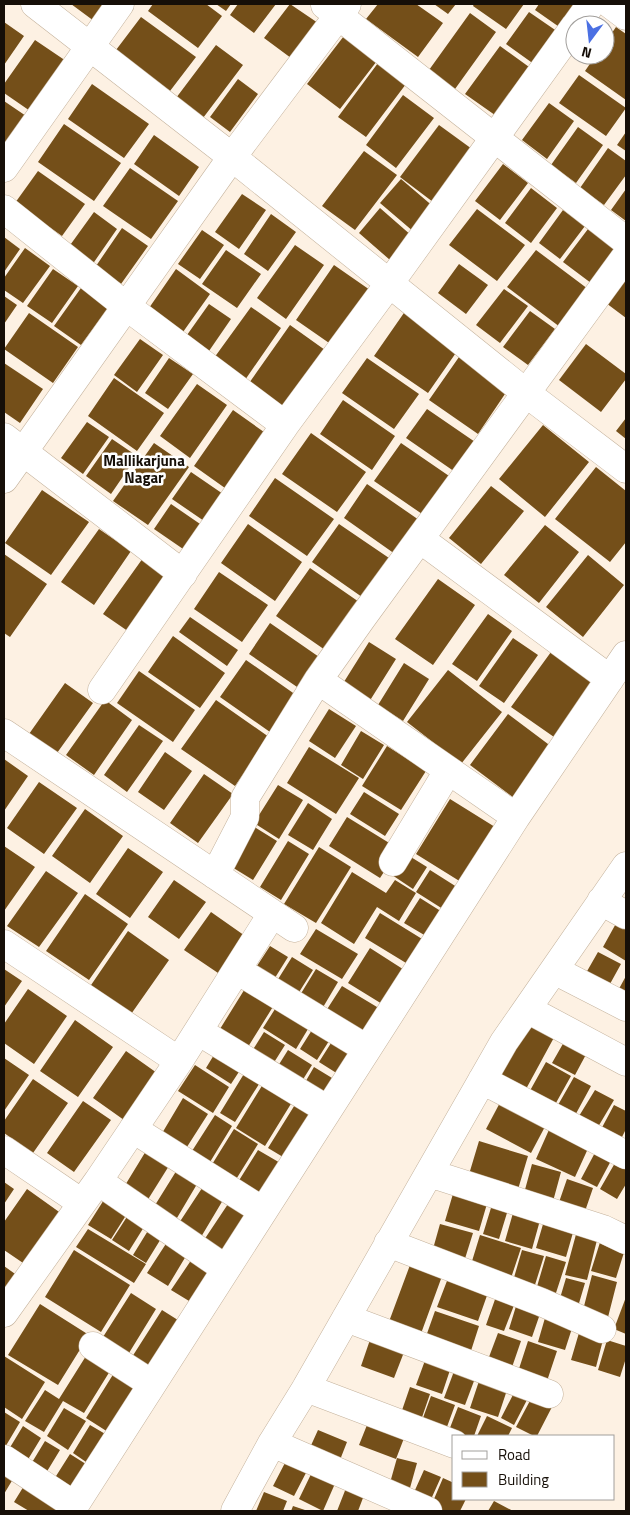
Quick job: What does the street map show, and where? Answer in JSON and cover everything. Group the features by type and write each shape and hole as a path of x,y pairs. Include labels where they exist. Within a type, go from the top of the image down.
{"street":[{"path":"35,4 232,157 526,393 626,469"},
{"path":"4,168 120,4"},
{"path":"583,15 591,4"},
{"path":"610,4 626,16"},
{"path":"4,479 13,444 126,306 336,8 495,138 626,241"},
{"path":"102,690 285,425 565,40"},
{"path":"4,209 126,306 285,425"},
{"path":"215,875 245,817 245,798 318,680 626,256"},
{"path":"13,444 183,574"},
{"path":"420,539 610,679"},
{"path":"4,1458 72,1508 516,817 626,655"},
{"path":"318,680 516,817"},
{"path":"4,733 294,928"},
{"path":"393,862 448,770"},
{"path":"235,1511 272,1443 306,1388 504,1042 626,866"},
{"path":"602,901 626,915"},
{"path":"4,1313 180,1061 272,914"},
{"path":"4,944 180,1061"},
{"path":"236,970 367,1049"},
{"path":"554,970 626,1007"},
{"path":"527,1009 626,1062"},
{"path":"198,1031 328,1110"},
{"path":"482,1080 626,1155"},
{"path":"133,1129 263,1211"},
{"path":"4,1150 82,1203"},
{"path":"429,1173 603,1229 626,1240"},
{"path":"98,1181 226,1269"},
{"path":"388,1243 541,1302 602,1329"},
{"path":"346,1318 549,1394"},
{"path":"93,1346 152,1384"},
{"path":"306,1388 452,1443"},
{"path":"272,1443 428,1511"}],"building":[{"path":"71,4 107,4 94,21"},
{"path":"153,4 206,4 222,16 198,48 148,11"},
{"path":"216,4 231,4 226,11"},
{"path":"238,4 276,4 254,33 230,15"},
{"path":"290,4 318,23 291,58 264,38"},
{"path":"378,4 416,4 443,23 418,57 366,19"},
{"path":"434,4 456,4 448,14"},
{"path":"474,4 524,4 506,29 473,6"},
{"path":"539,4 585,4 577,15 565,15 565,31 535,10"},
{"path":"529,12 561,34 538,67 506,44"},
{"path":"470,13 496,32 455,89 429,70"},
{"path":"141,17 196,57 170,91 116,50"},
{"path":"4,22 24,36 4,65"},
{"path":"616,27 626,34 626,100 585,71 589,65 615,65"},
{"path":"347,32 380,57 340,109 307,84"},
{"path":"35,40 69,63 33,113 4,93 4,84"},
{"path":"216,45 243,65 200,122 173,102"},
{"path":"500,46 536,72 502,120 465,94"},
{"path":"378,63 406,84 366,137 338,117"},
{"path":"579,75 626,108 606,136 559,103"},
{"path":"238,79 258,94 230,132 210,117"},
{"path":"92,84 149,124 124,158 68,119"},
{"path":"403,95 434,118 396,168 366,145"},
{"path":"4,101 29,118 10,146 4,141"},
{"path":"549,103 574,121 547,159 522,140"},
{"path":"64,124 121,163 94,201 38,162"},
{"path":"439,125 472,149 433,202 400,177"},
{"path":"578,127 603,145 576,183 551,165"},
{"path":"626,132 626,151 617,145"},
{"path":"154,135 199,167 179,196 134,164"},
{"path":"608,148 626,161 626,175 604,205 580,188"},
{"path":"364,151 397,175 355,230 322,206"},
{"path":"503,164 528,183 500,220 475,201"},
{"path":"130,168 178,201 151,239 103,206"},
{"path":"38,171 85,204 62,236 15,203"},
{"path":"401,179 435,208 414,232 380,203"},
{"path":"531,188 557,208 531,243 505,223"},
{"path":"626,189 626,221 611,210"},
{"path":"242,194 266,210 239,249 215,232"},
{"path":"380,208 412,236 390,260 359,233"},
{"path":"477,209 525,245 497,281 449,245"},
{"path":"563,210 585,226 560,259 539,243"},
{"path":"94,212 117,229 92,265 68,248"},
{"path":"271,214 296,232 268,271 244,254"},
{"path":"122,228 148,246 121,284 96,266"},
{"path":"588,229 616,250 591,283 563,262"},
{"path":"202,230 224,245 200,279 178,264"},
{"path":"4,237 20,249 4,272"},
{"path":"295,245 324,265 286,319 257,298"},
{"path":"25,248 50,266 23,303 4,290 4,278"},
{"path":"226,250 261,274 237,308 202,284"},
{"path":"536,250 588,289 560,327 507,287"},
{"path":"459,264 488,285 466,314 438,293"},
{"path":"334,265 370,290 332,345 296,320"},
{"path":"53,269 78,286 52,323 27,306"},
{"path":"176,269 210,294 183,332 149,308"},
{"path":"626,275 626,318 606,303"},
{"path":"81,288 109,307 81,345 54,326"},
{"path":"504,289 528,306 500,343 476,325"},
{"path":"4,296 17,305 4,324"},
{"path":"209,304 231,319 209,351 187,335"},
{"path":"251,307 281,328 245,380 214,358"},
{"path":"406,310 460,347 428,393 374,356"},
{"path":"530,311 555,329 528,365 503,347"},
{"path":"29,313 78,347 53,383 4,349"},
{"path":"290,325 325,350 282,410 247,386"},
{"path":"140,339 163,355 137,392 114,375"},
{"path":"586,344 626,374 626,379 601,412 559,380"},
{"path":"459,357 507,391 478,434 429,400"},
{"path":"169,358 193,374 168,409 145,393"},
{"path":"367,358 419,394 394,429 342,393"},
{"path":"4,363 43,389 20,423 4,412"},
{"path":"114,378 164,413 137,451 88,416"},
{"path":"197,384 227,405 190,458 160,436"},
{"path":"343,400 395,436 372,470 320,434"},
{"path":"427,409 478,444 458,474 406,438"},
{"path":"233,410 271,437 232,493 194,466"},
{"path":"626,418 626,439 616,431"},
{"path":"87,422 109,437 83,474 61,458"},
{"path":"543,425 589,462 545,517 499,479"},
{"path":"311,433 366,472 337,512 282,474"},
{"path":"112,439 137,456 111,494 86,476"},
{"path":"154,443 189,467 148,525 113,501"},
{"path":"401,443 452,478 425,516 374,481"},
{"path":"596,467 626,491 626,542 610,562 555,519"},
{"path":"191,472 226,496 207,523 172,499"},
{"path":"275,478 334,519 307,556 249,516"},
{"path":"367,484 419,520 395,554 344,518"},
{"path":"491,486 524,511 481,564 449,538"},
{"path":"42,490 89,522 51,575 5,543"},
{"path":"171,504 203,526 186,551 154,529"},
{"path":"248,524 302,562 275,601 221,563"},
{"path":"339,524 389,558 362,597 312,562"},
{"path":"545,525 579,552 539,603 504,575"},
{"path":"99,529 131,551 94,605 61,582"},
{"path":"4,554 47,584 10,637 4,633"},
{"path":"588,555 624,585 583,637 546,607"},
{"path":"143,558 174,579 135,636 103,614"},
{"path":"310,568 362,604 328,652 276,616"},
{"path":"219,572 268,605 242,642 194,609"},
{"path":"438,579 475,605 433,665 395,639"},
{"path":"488,614 512,631 477,681 452,664"},
{"path":"190,617 238,650 227,666 179,632"},
{"path":"270,623 322,659 300,689 249,654"},
{"path":"173,636 225,673 200,708 148,672"},
{"path":"513,638 538,655 504,703 479,686"},
{"path":"369,642 396,659 369,702 342,685"},
{"path":"551,652 593,682 554,737 511,707"},
{"path":"246,660 296,695 270,732 220,697"},
{"path":"404,663 429,679 403,721 378,705"},
{"path":"448,670 502,712 461,764 407,722"},
{"path":"139,671 195,710 173,742 117,703"},
{"path":"65,683 93,703 57,753 29,734"},
{"path":"105,700 132,720 94,775 66,755"},
{"path":"216,700 269,737 235,786 181,749"},
{"path":"329,709 356,726 335,758 309,741"},
{"path":"508,714 552,747 514,798 470,765"},
{"path":"139,725 163,741 127,792 104,775"},
{"path":"361,731 384,745 363,779 341,765"},
{"path":"387,746 426,771 401,810 362,786"},
{"path":"309,747 359,778 336,814 287,783"},
{"path":"165,752 192,771 164,810 138,792"},
{"path":"4,759 28,776 4,811"},
{"path":"204,774 233,794 198,843 170,823"},
{"path":"39,782 77,808 44,854 7,828"},
{"path":"278,785 303,800 279,839 254,823"},
{"path":"364,792 399,814 385,836 350,814"},
{"path":"450,799 495,827 461,882 416,854"},
{"path":"308,803 332,819 313,850 288,835"},
{"path":"85,809 123,836 90,883 52,856"},
{"path":"347,817 399,849 380,878 329,846"},
{"path":"251,825 277,841 253,880 227,864"},
{"path":"288,841 309,854 281,900 260,887"},
{"path":"4,846 35,867 4,911"},
{"path":"319,847 351,867 316,923 284,904"},
{"path":"128,848 163,872 130,918 96,894"},
{"path":"406,854 427,867 413,889 392,875"},
{"path":"430,870 460,889 446,911 416,892"},
{"path":"46,871 78,893 39,947 7,926"},
{"path":"352,872 386,893 395,880 416,893 399,921 377,907 354,944 321,923"},
{"path":"174,880 206,902 179,939 148,917"},
{"path":"85,894 128,924 89,980 46,951"},
{"path":"420,898 447,915 431,939 404,923"},
{"path":"211,912 248,938 221,975 184,950"},
{"path":"380,913 427,942 411,966 365,938"},
{"path":"619,918 626,922 626,961 603,947"},
{"path":"316,929 358,954 342,979 300,954"},
{"path":"128,931 169,960 129,1017 89,988"},
{"path":"270,946 288,957 273,981 255,969"},
{"path":"370,948 409,973 387,1007 348,983"},
{"path":"598,952 621,964 605,993 582,980"},
{"path":"292,957 313,970 296,997 275,984"},
{"path":"4,969 22,981 4,1007"},
{"path":"316,969 338,982 319,1014 297,1000"},
{"path":"626,976 626,1002 615,996"},
{"path":"251,979 279,997 243,1055 215,1037"},
{"path":"342,986 382,1010 364,1039 324,1014"},
{"path":"28,989 67,1016 34,1064 4,1043 4,1024"},
{"path":"282,998 314,1019 296,1049 263,1028"},
{"path":"529,1017 557,1032 526,1089 497,1073"},
{"path":"75,1020 113,1047 78,1097 40,1071"},
{"path":"317,1022 334,1033 317,1060 300,1049"},
{"path":"264,1032 285,1045 268,1072 247,1059"},
{"path":"338,1032 357,1043 338,1074 319,1062"},
{"path":"568,1035 590,1047 575,1075 552,1063"},
{"path":"220,1045 246,1061 231,1084 206,1068"},
{"path":"288,1050 312,1065 297,1089 273,1074"},
{"path":"126,1051 157,1073 124,1120 93,1098"},
{"path":"4,1058 29,1075 4,1111"},
{"path":"546,1062 571,1076 552,1110 527,1096"},
{"path":"250,1064 266,1073 235,1122 220,1113"},
{"path":"195,1065 229,1087 213,1113 178,1091"},
{"path":"314,1067 337,1081 322,1105 300,1091"},
{"path":"268,1076 297,1094 265,1146 236,1128"},
{"path":"574,1077 591,1086 572,1121 554,1112"},
{"path":"33,1079 68,1103 33,1153 4,1133 4,1121"},
{"path":"595,1090 614,1100 595,1132 576,1121"},
{"path":"301,1095 321,1107 288,1160 268,1148"},
{"path":"503,1097 548,1121 531,1153 486,1129"},
{"path":"183,1098 208,1114 185,1150 161,1135"},
{"path":"83,1101 111,1120 74,1172 47,1153"},
{"path":"614,1105 626,1111 626,1129 618,1145 598,1135"},
{"path":"215,1115 232,1126 210,1162 192,1151"},
{"path":"552,1123 591,1142 575,1177 536,1159"},
{"path":"234,1129 258,1144 235,1181 211,1166"},
{"path":"479,1141 528,1156 516,1196 467,1181"},
{"path":"149,1146 172,1161 147,1201 124,1187"},
{"path":"598,1147 614,1155 597,1187 581,1179"},
{"path":"258,1150 282,1164 261,1197 238,1182"},
{"path":"619,1156 626,1160 626,1184 617,1199 600,1189"},
{"path":"532,1164 561,1172 552,1205 523,1197"},
{"path":"180,1165 200,1179 174,1223 152,1210"},
{"path":"567,1179 593,1188 583,1217 557,1208"},
{"path":"4,1182 14,1189 4,1204"},
{"path":"206,1182 226,1195 201,1237 179,1223"},
{"path":"455,1187 489,1197 479,1231 445,1221"},
{"path":"27,1189 62,1214 26,1265 4,1250 4,1222"},
{"path":"107,1195 130,1209 111,1239 88,1225"},
{"path":"232,1198 252,1211 226,1254 204,1240"},
{"path":"494,1198 510,1203 499,1239 483,1234"},
{"path":"515,1206 542,1213 532,1249 505,1241"},
{"path":"132,1209 149,1219 129,1251 112,1240"},
{"path":"546,1214 576,1222 566,1257 536,1248"},
{"path":"440,1224 473,1233 463,1265 431,1256"},
{"path":"578,1227 599,1232 587,1280 565,1275"},
{"path":"88,1229 146,1264 134,1283 76,1247"},
{"path":"149,1229 162,1237 146,1263 133,1255"},
{"path":"480,1235 521,1248 509,1284 469,1271"},
{"path":"171,1236 189,1251 168,1286 147,1273"},
{"path":"602,1236 626,1246 616,1278 591,1271"},
{"path":"74,1250 130,1285 101,1332 45,1297"},
{"path":"522,1250 544,1256 534,1288 513,1281"},
{"path":"196,1253 215,1267 194,1304 171,1290"},
{"path":"546,1256 566,1262 555,1296 536,1290"},
{"path":"413,1257 445,1268 419,1339 387,1327"},
{"path":"4,1266 18,1276 4,1297"},
{"path":"450,1273 490,1287 478,1321 437,1307"},
{"path":"592,1275 617,1282 606,1325 581,1318"},
{"path":"566,1278 585,1283 577,1310 558,1305"},
{"path":"499,1288 518,1295 504,1331 486,1325"},
{"path":"131,1293 156,1309 129,1353 103,1337"},
{"path":"626,1297 626,1334 614,1329"},
{"path":"517,1303 541,1311 532,1337 509,1329"},
{"path":"40,1304 89,1335 58,1385 8,1355"},
{"path":"162,1310 181,1322 152,1369 132,1357"},
{"path":"435,1311 479,1326 469,1357 424,1342"},
{"path":"547,1311 575,1319 565,1350 538,1342"},
{"path":"581,1326 605,1332 596,1367 571,1360"},
{"path":"498,1333 521,1341 510,1373 486,1365"},
{"path":"372,1334 406,1347 394,1378 361,1366"},
{"path":"607,1340 626,1346 626,1358 620,1377 598,1370"},
{"path":"528,1341 557,1351 545,1387 516,1378"},
{"path":"427,1355 452,1364 442,1394 416,1385"},
{"path":"4,1356 45,1382 22,1419 4,1407"},
{"path":"86,1356 110,1371 84,1413 63,1401 44,1432 25,1421 45,1390 59,1399"},
{"path":"456,1366 477,1373 465,1405 444,1398"},
{"path":"114,1373 136,1386 108,1432 86,1418"},
{"path":"480,1378 508,1387 498,1417 470,1408"},
{"path":"410,1387 430,1394 419,1426 399,1419"},
{"path":"516,1389 529,1396 514,1425 501,1418"},
{"path":"533,1395 553,1405 538,1435 532,1435 516,1427"},
{"path":"431,1396 455,1405 444,1435 420,1426"},
{"path":"458,1407 481,1416 474,1435 453,1435 448,1433"},
{"path":"64,1408 86,1421 68,1450 47,1436"},
{"path":"4,1412 20,1422 4,1449"},
{"path":"487,1416 512,1428 508,1435 478,1435"},
{"path":"369,1420 406,1433 396,1459 359,1445"},
{"path":"90,1425 107,1435 89,1464 73,1453"},
{"path":"23,1426 41,1438 24,1466 6,1454"},
{"path":"318,1430 347,1442 338,1465 308,1452"},
{"path":"45,1441 60,1450 43,1478 28,1469"},
{"path":"70,1454 89,1466 70,1496 51,1484"},
{"path":"397,1458 417,1463 408,1495 388,1490"},
{"path":"287,1459 308,1469 294,1496 273,1486"},
{"path":"4,1466 16,1474 4,1494"},
{"path":"314,1468 337,1479 323,1511 299,1499"},
{"path":"424,1470 441,1477 428,1506 411,1499"},
{"path":"443,1478 452,1482 452,1500 466,1500 460,1511 444,1511 431,1506"},
{"path":"27,1481 60,1511 29,1511 14,1502"},
{"path":"348,1483 366,1490 358,1511 337,1511"},
{"path":"264,1492 287,1501 283,1511 256,1511"},
{"path":"494,1501 513,1511 488,1511"},
{"path":"293,1506 308,1511 291,1511"}],"district":[{"name":"Mallikarjuna Nagar","path":"144,468"}]}
